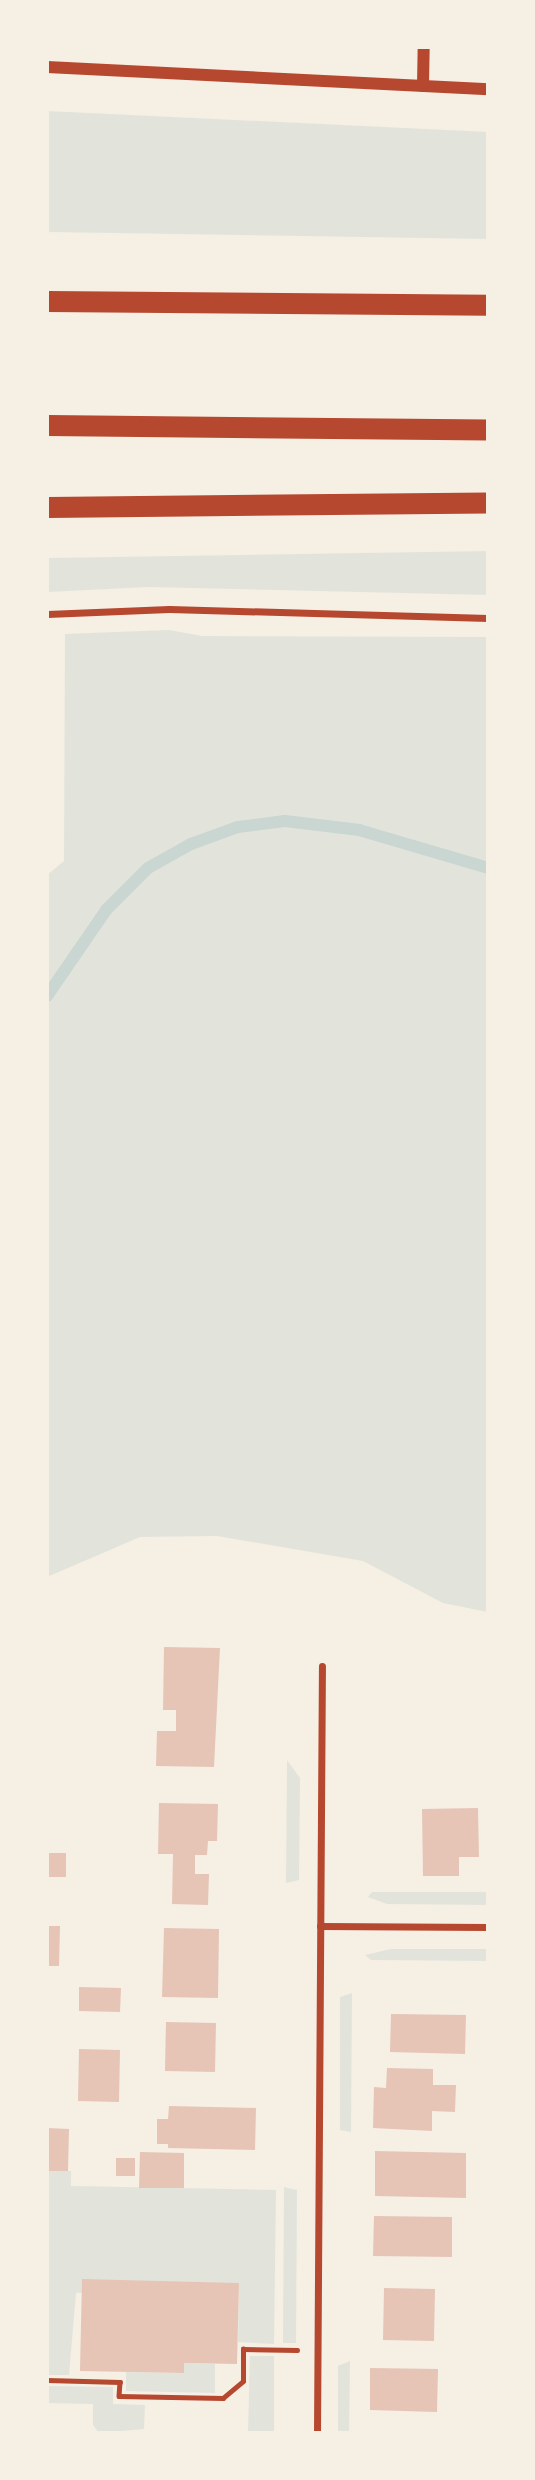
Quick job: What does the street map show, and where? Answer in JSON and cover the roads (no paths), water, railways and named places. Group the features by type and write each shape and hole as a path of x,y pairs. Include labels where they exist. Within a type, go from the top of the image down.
{"highway":[{"path":"47,301 488,305"},
{"path":"47,425 488,430"},
{"path":"47,507 488,502"}],"street":[{"path":"423,86 424,47"},
{"path":"47,67 488,89"},
{"path":"47,614 169,609 488,618"},
{"path":"317,2433 322,1666"},
{"path":"320,1926 488,1927"}],"waterway":[{"path":"47,996 106,910 148,868 191,844 238,827 285,821 359,830 488,868"}]}
